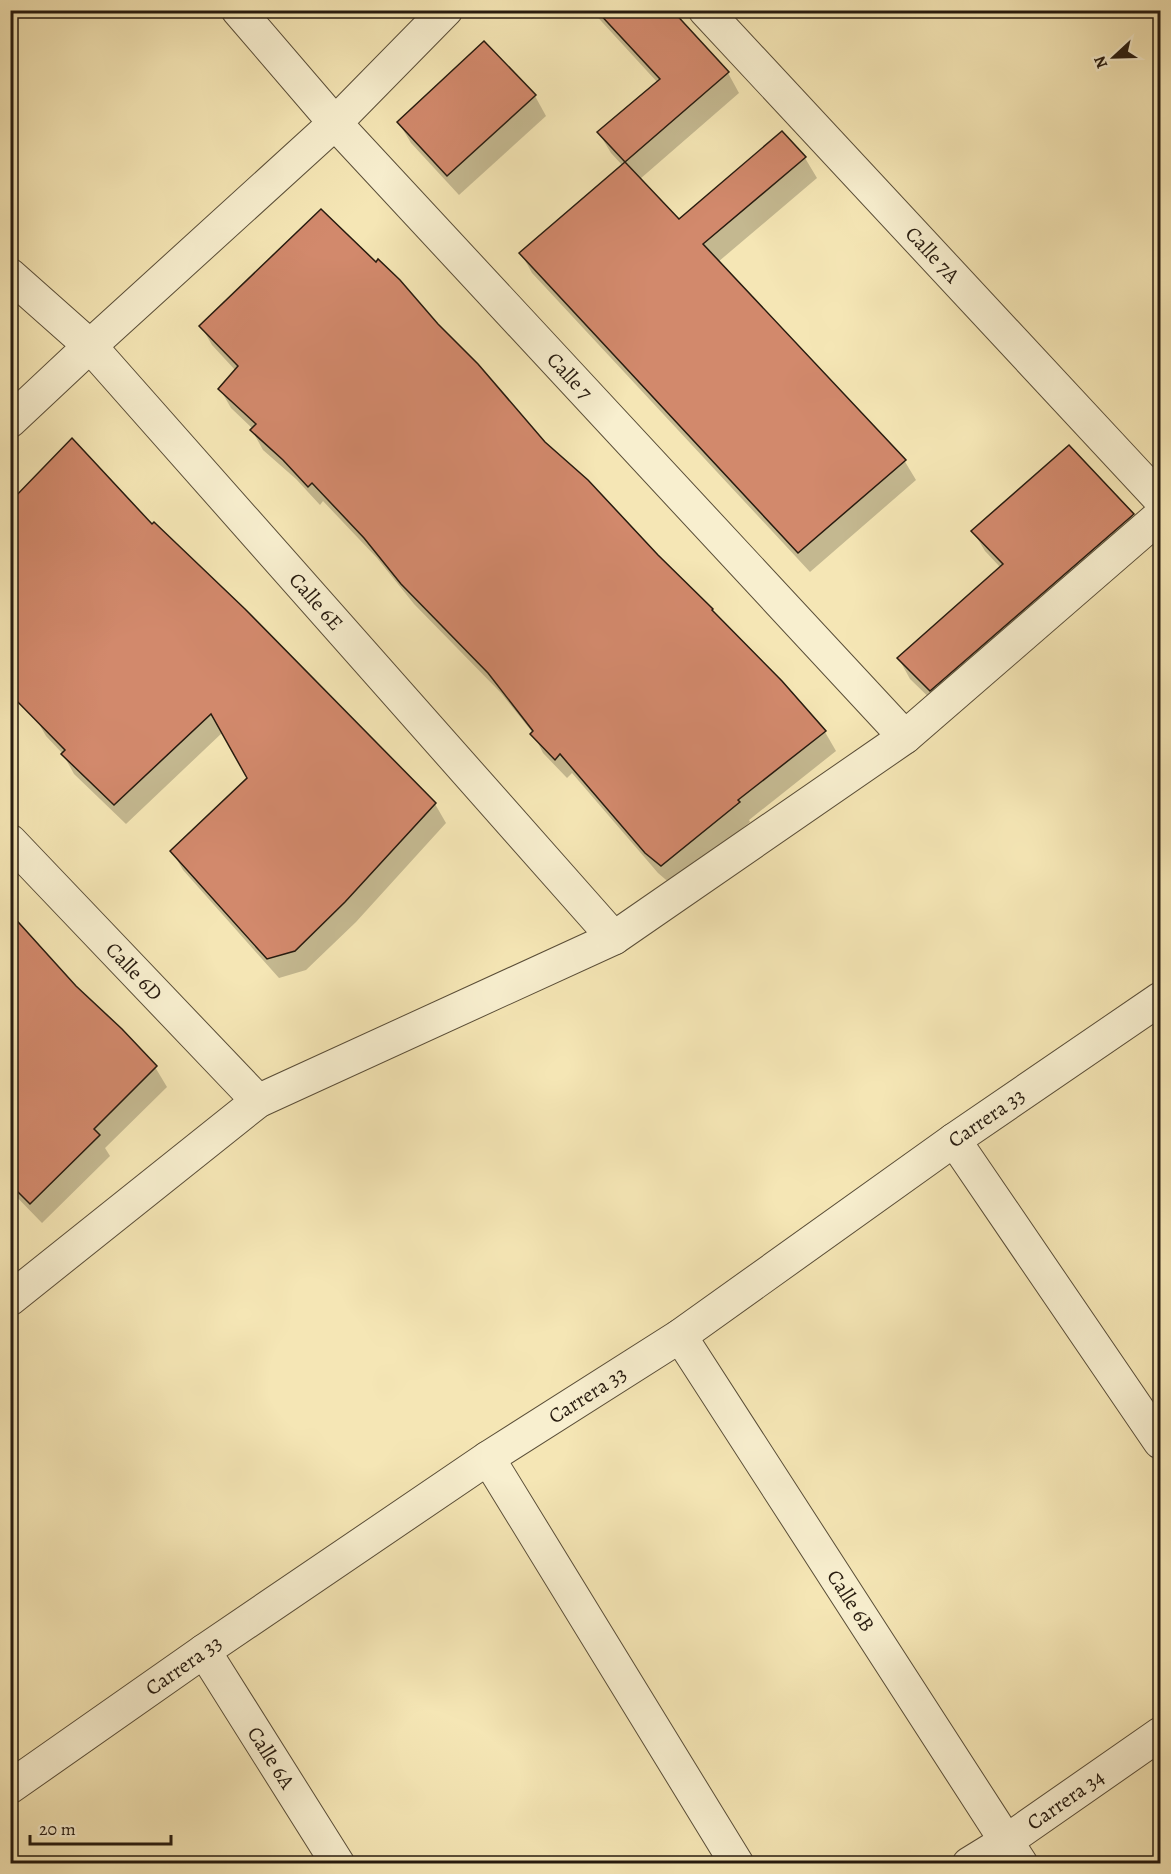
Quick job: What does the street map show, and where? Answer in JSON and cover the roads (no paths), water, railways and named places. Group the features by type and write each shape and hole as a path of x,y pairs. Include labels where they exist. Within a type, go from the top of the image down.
{"street":[{"name":"Calle 7","path":"238,10 335,123 905,737"},
{"path":"10,421 335,123 446,10"},
{"name":"Calle 7A","path":"705,10 1161,499"},
{"name":"Calle 6E","path":"10,275 90,346 614,938"},
{"path":"10,1299 258,1101 614,938 905,737 1161,516"},
{"name":"Calle 6D","path":"10,841 258,1101"},
{"name":"Carrera 33","path":"10,1787 204,1651 488,1458 680,1336 954,1140 1161,999"},
{"path":"954,1140 1161,1442"},
{"name":"Calle 6B","path":"680,1336 1015,1852"},
{"path":"488,1458 737,1863"},
{"name":"Calle 6A","path":"204,1651 338,1863"},
{"name":"Carrera 34","path":"969,1863 1015,1852 1161,1734"}]}
